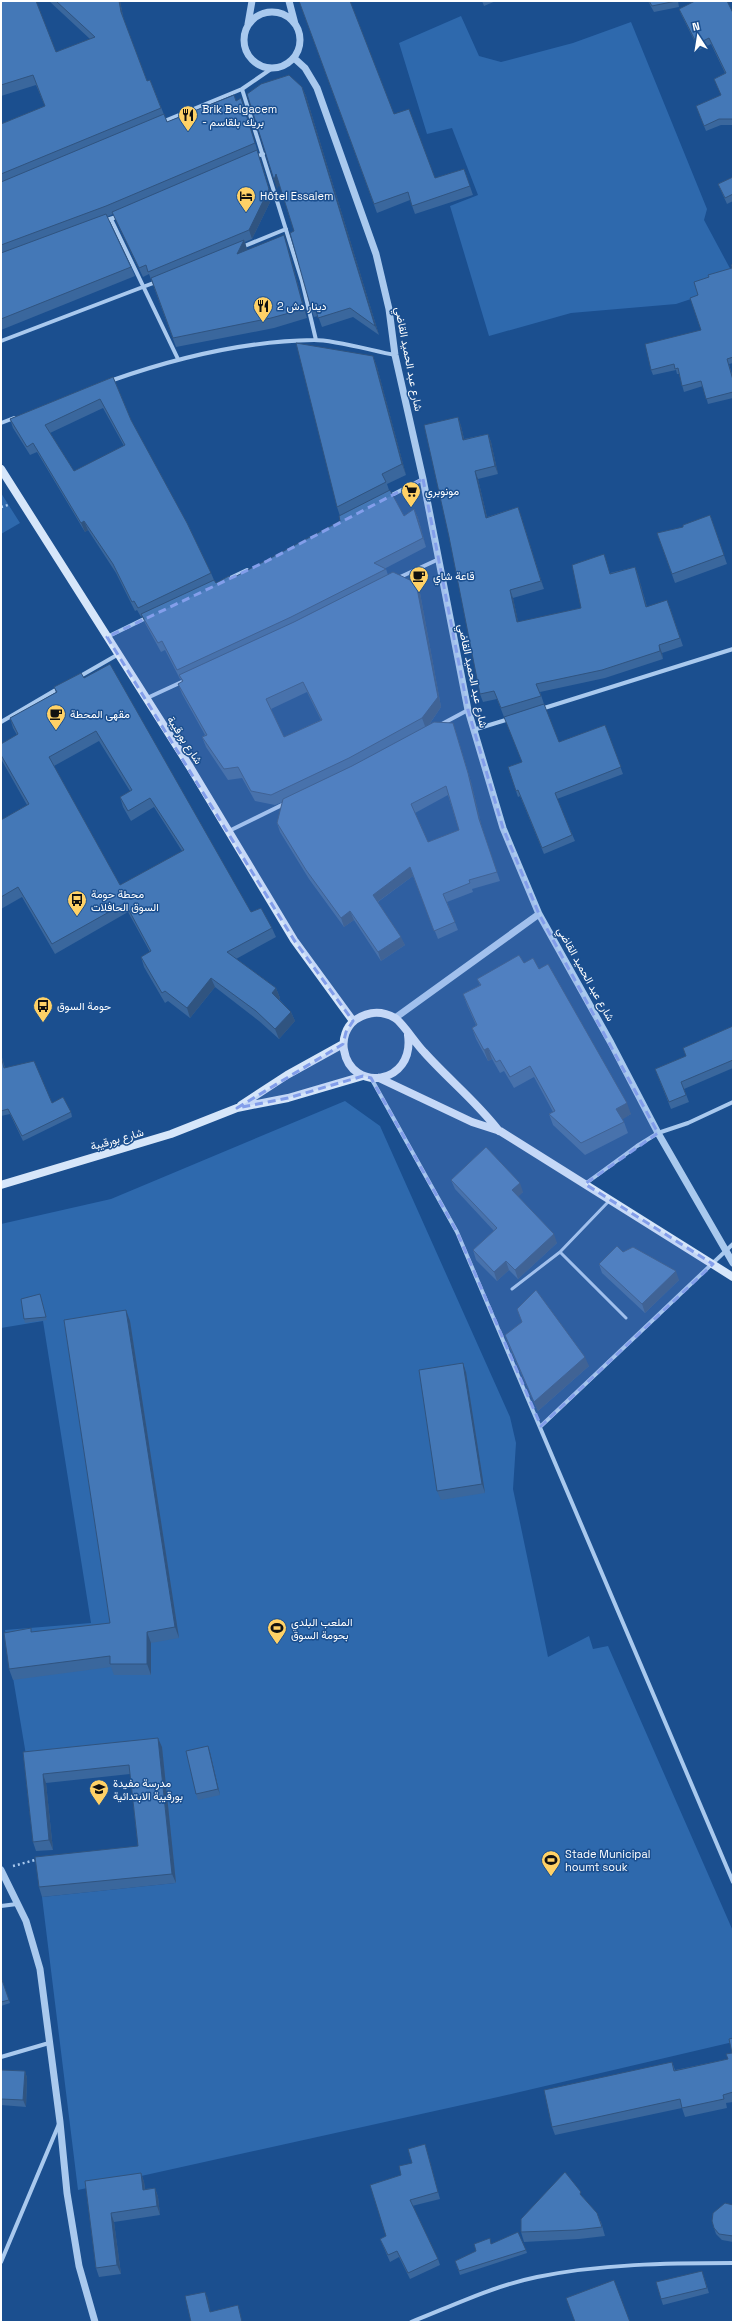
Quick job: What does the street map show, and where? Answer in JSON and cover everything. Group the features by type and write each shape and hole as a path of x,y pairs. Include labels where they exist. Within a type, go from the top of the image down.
{"main road":[{"name":"شارع بورقيبة","path":"1,469 229,831 294,940 354,1021"},
{"path":"500,1132 486,1114 438,1068 408,1035 403,1025 395,1018 381,1012 366,1013 354,1021 346,1032 343,1044 345,1057 352,1068 472,1122 500,1132 733,1277"},
{"path":"371,1077 390,1075 400,1068 407,1058 410,1046 408,1035"},
{"name":"شارع بورقيبة","path":"237,1108 287,1075 343,1044"},
{"name":"شارع بورقيبة","path":"1,1185 171,1134 237,1108 288,1098 371,1077"}],"street":[{"path":"252,1 248,24 243,36 245,52 255,64 270,69"},
{"path":"157,124 242,89 270,69 284,66 294,58 300,45 288,1"},
{"path":"248,24 256,16 266,12 277,12 288,16 295,24"},
{"name":"شارع عبد الحميد القاضي","path":"294,58 305,68 317,88 371,239 389,308 395,355 423,479 468,710 503,828 538,914 611,1043 658,1133 733,1263"},
{"path":"242,89 302,281 316,340"},
{"path":"249,160 263,154"},
{"path":"96,224 125,213"},
{"path":"111,219 178,359"},
{"path":"236,250 286,229"},
{"path":"1,341 165,279"},
{"path":"106,382 178,359 243,346 316,340 395,355"},
{"path":"1,423 16,417"},
{"path":"382,501 423,479"},
{"path":"391,581 439,559"},
{"path":"218,584 253,568"},
{"path":"107,637 155,614"},
{"path":"533,712 733,649"},
{"path":"71,682 117,654"},
{"path":"145,699 191,677"},
{"path":"1,722 64,685"},
{"path":"434,728 468,710"},
{"path":"473,730 518,716"},
{"path":"229,831 291,801"},
{"path":"395,1018 538,914"},
{"path":"371,1077 457,1232 541,1426 733,1882"},
{"path":"585,1184 636,1146 658,1133 688,1123 733,1102"},
{"path":"541,1426 733,1244"},
{"path":"1,1870 26,1921 40,1969 60,2122 67,2193 79,2266 95,2322"},
{"path":"1,1906 17,1904"},
{"path":"1,2057 49,2043"},
{"path":"1,2262 60,2122"},
{"path":"411,2322 493,2290 536,2277 591,2269 682,2263 733,2263"}],"lane":[{"path":"512,1289 560,1252 609,1201"},
{"path":"560,1252 626,1318"}],"path":[{"path":"8,1867 45,1858"}],"highlighted area":[{"path":"423,479 468,710 503,828 539,914 658,1133 585,1184 713,1264 541,1426 457,1232 371,1078 363,1076 288,1098 237,1108 343,1044 346,1032 353,1021 294,940 107,637 267,561"}],"shaded area":[{"path":"461,16 479,56 501,62 573,43 631,22 707,209 704,220 733,274 733,285 676,304 571,313 489,336 450,206 478,195 452,128 427,134 399,43"},
{"path":"1,493 20,523 1,534"},
{"name":"الملعب البلدي بحومة السوق","path":"345,1101 380,1126 510,1417 516,1443 513,1489 548,1657 589,1636 593,1649 608,1646 733,1931 733,2042 498,2097 78,2190 42,1897 175,1883 161,1747 27,1761 5,1630 91,1623 43,1321 1,1328 1,1224 111,1199"}],"building":[{"path":"1,1 36,1 56,52 95,37 56,1 119,1 121,12 147,81 150,80 161,108 1,174 1,124 45,106 33,75 1,85"},
{"path":"299,1 350,1 394,114 409,109 435,178 464,169 470,186 412,206 408,192 374,204"},
{"path":"649,1 676,1 652,6"},
{"path":"695,1 727,1 733,13 733,121 732,119 719,119 704,126 696,106 721,95 714,79 726,73 709,38 697,44 679,9"},
{"path":"289,75 302,87 375,326 350,308 318,318 315,306 311,308 290,233 294,231 276,174 274,180 247,94 261,84"},
{"path":"234,95 236,101 241,98 255,143 106,206 1,245 1,182 164,114 167,122"},
{"path":"257,150 269,189 249,230 148,272 146,265 139,268 112,212"},
{"path":"733,177 733,194 725,198 718,184"},
{"path":"106,214 131,267 1,319 1,253"},
{"path":"284,235 304,309 271,318 173,338 151,278 244,240 237,254"},
{"path":"733,264 733,357 727,359 733,380 733,392 706,399 701,381 682,386 678,368 675,369 674,364 651,370 645,344 701,330 690,298 698,295 694,282 709,277 708,275 732,268 731,265"},
{"path":"296,343 373,356 402,464 382,474 386,482 337,507"},
{"path":"113,377 131,420 187,523 211,573 138,608 134,601 132,602 113,564 84,521 81,523 33,443 27,447 10,419","holes":["100,399 125,445 74,471 45,425"]},
{"path":"458,417 463,440 488,434 495,466 475,471 486,518 518,507 541,581 510,590 517,622 581,608 572,565 604,554 610,574 635,567 646,607 667,600 680,638 659,645 660,651 602,670 536,684 541,696 501,708 494,691 480,694 449,537 424,425"},
{"path":"390,490 404,516 414,509 423,538 374,563 386,569 291,617 177,670 162,641 158,643 141,614 214,580 216,583 229,576 231,579 340,521 339,516"},
{"path":"710,515 724,555 672,574 657,533 683,527 683,525"},
{"path":"393,572 416,583 438,697 422,718 349,758 271,795 251,791 238,767 224,769 202,737 207,735 178,684 183,681 179,675 294,622","holes":["303,682 322,720 284,737 266,699"]},
{"path":"110,664 251,912 261,908 272,928 227,952 276,988 272,993 291,1012 275,1029 256,1011 211,978 187,1008 165,991 162,993 141,957 151,951 125,903 52,944 18,887 1,897 1,820 29,804 1,755 1,744 18,734 10,718 57,692 54,687 81,673 84,678","holes":["96,731 132,790 120,797 128,811 150,798 184,850 120,885 49,757"]},
{"path":"544,704 559,742 605,725 621,767 555,793 572,835 542,848 518,790 516,791 508,767 522,762 504,717"},
{"path":"434,722 453,723 468,773 479,819 497,872 469,880 470,883 443,894 455,922 434,931 410,867 373,895 401,937 378,952 350,911 341,918 306,870 277,823 283,799 352,766","holes":["446,786 459,830 428,842 411,804"]},
{"path":"519,955 524,963 533,958 539,969 548,964 627,1103 616,1109 624,1122 581,1143 549,1114 555,1111 530,1066 510,1077 500,1060 496,1062 488,1048 484,1050 472,1028 477,1025 463,994 481,985 477,979"},
{"path":"733,1026 733,1060 681,1082 686,1095 669,1102 655,1069 686,1056 683,1048"},
{"path":"1,1056 4,1068 34,1061 52,1103 63,1097 71,1112 22,1136 8,1109 1,1111"},
{"path":"486,1147 520,1183 512,1190 554,1234 515,1270 506,1261 494,1272 473,1250 497,1228 451,1180"},
{"path":"617,1246 623,1252 633,1247 676,1271 642,1304 599,1264"},
{"path":"536,1290 585,1357 534,1402 505,1335 522,1322 517,1309"},
{"path":"40,1294 46,1317 24,1319 21,1299"},
{"path":"126,1310 175,1627 147,1632 147,1664 110,1664 110,1656 9,1669 4,1633 31,1628 31,1632 110,1623 64,1320"},
{"path":"463,1363 482,1484 437,1491 419,1370"},
{"path":"158,1738 172,1874 39,1887 35,1857 138,1846 129,1765 43,1774 49,1840 33,1842 23,1752"},
{"path":"208,1746 218,1789 196,1794 186,1751"},
{"path":"1,1977 9,2000 1,2002"},
{"path":"733,2038 733,2092 723,2095 724,2099 682,2108 680,2099 552,2127 544,2090 672,2062 674,2071 728,2059 726,2054 732,2053 729,2039"},
{"path":"1,2070 25,2071 23,2100 1,2099"},
{"path":"425,2144 438,2192 410,2200 438,2259 408,2273 397,2251 388,2255 380,2239 386,2236 370,2185 401,2175 399,2166 412,2163 408,2149"},
{"path":"565,2172 581,2192 580,2194 597,2213 602,2227 576,2230 521,2232 521,2219"},
{"path":"141,2173 143,2190 155,2188 157,2206 111,2213 117,2265 96,2268 85,2181"},
{"path":"725,2203 733,2205 733,2236 719,2234 714,2228 712,2221 713,2213"},
{"path":"518,2232 526,2250 459,2271 455,2261 476,2251 474,2244 490,2238 491,2244"},
{"path":"702,2271 707,2288 661,2299 656,2282"},
{"path":"614,2280 630,2322 575,2322 566,2298"},
{"path":"205,2292 210,2312 238,2305 242,2322 191,2322 185,2296"}],"place":[{"name":"Brik Belgacem - بريك بلقاسم","path":"188,132"},
{"name":"Hôtel Essalem","path":"246,213"},
{"name":"2 دينار دش","path":"263,323"},
{"name":"مونوبري","path":"411,508"},
{"name":"قاعة شاي","path":"419,593"},
{"name":"مقهى المحطة","path":"56,731"},
{"name":"محطة حومة السوق الحافلات","path":"77,917"},
{"name":"حومة السوق","path":"43,1023"},
{"name":"الملعب البلدي بحومة السوق","path":"277,1645"},
{"name":"مدرسة مفيدة بورقيبة الابتدائية","path":"99,1806"},
{"name":"Stade Municipal houmt souk","path":"551,1877"}]}
